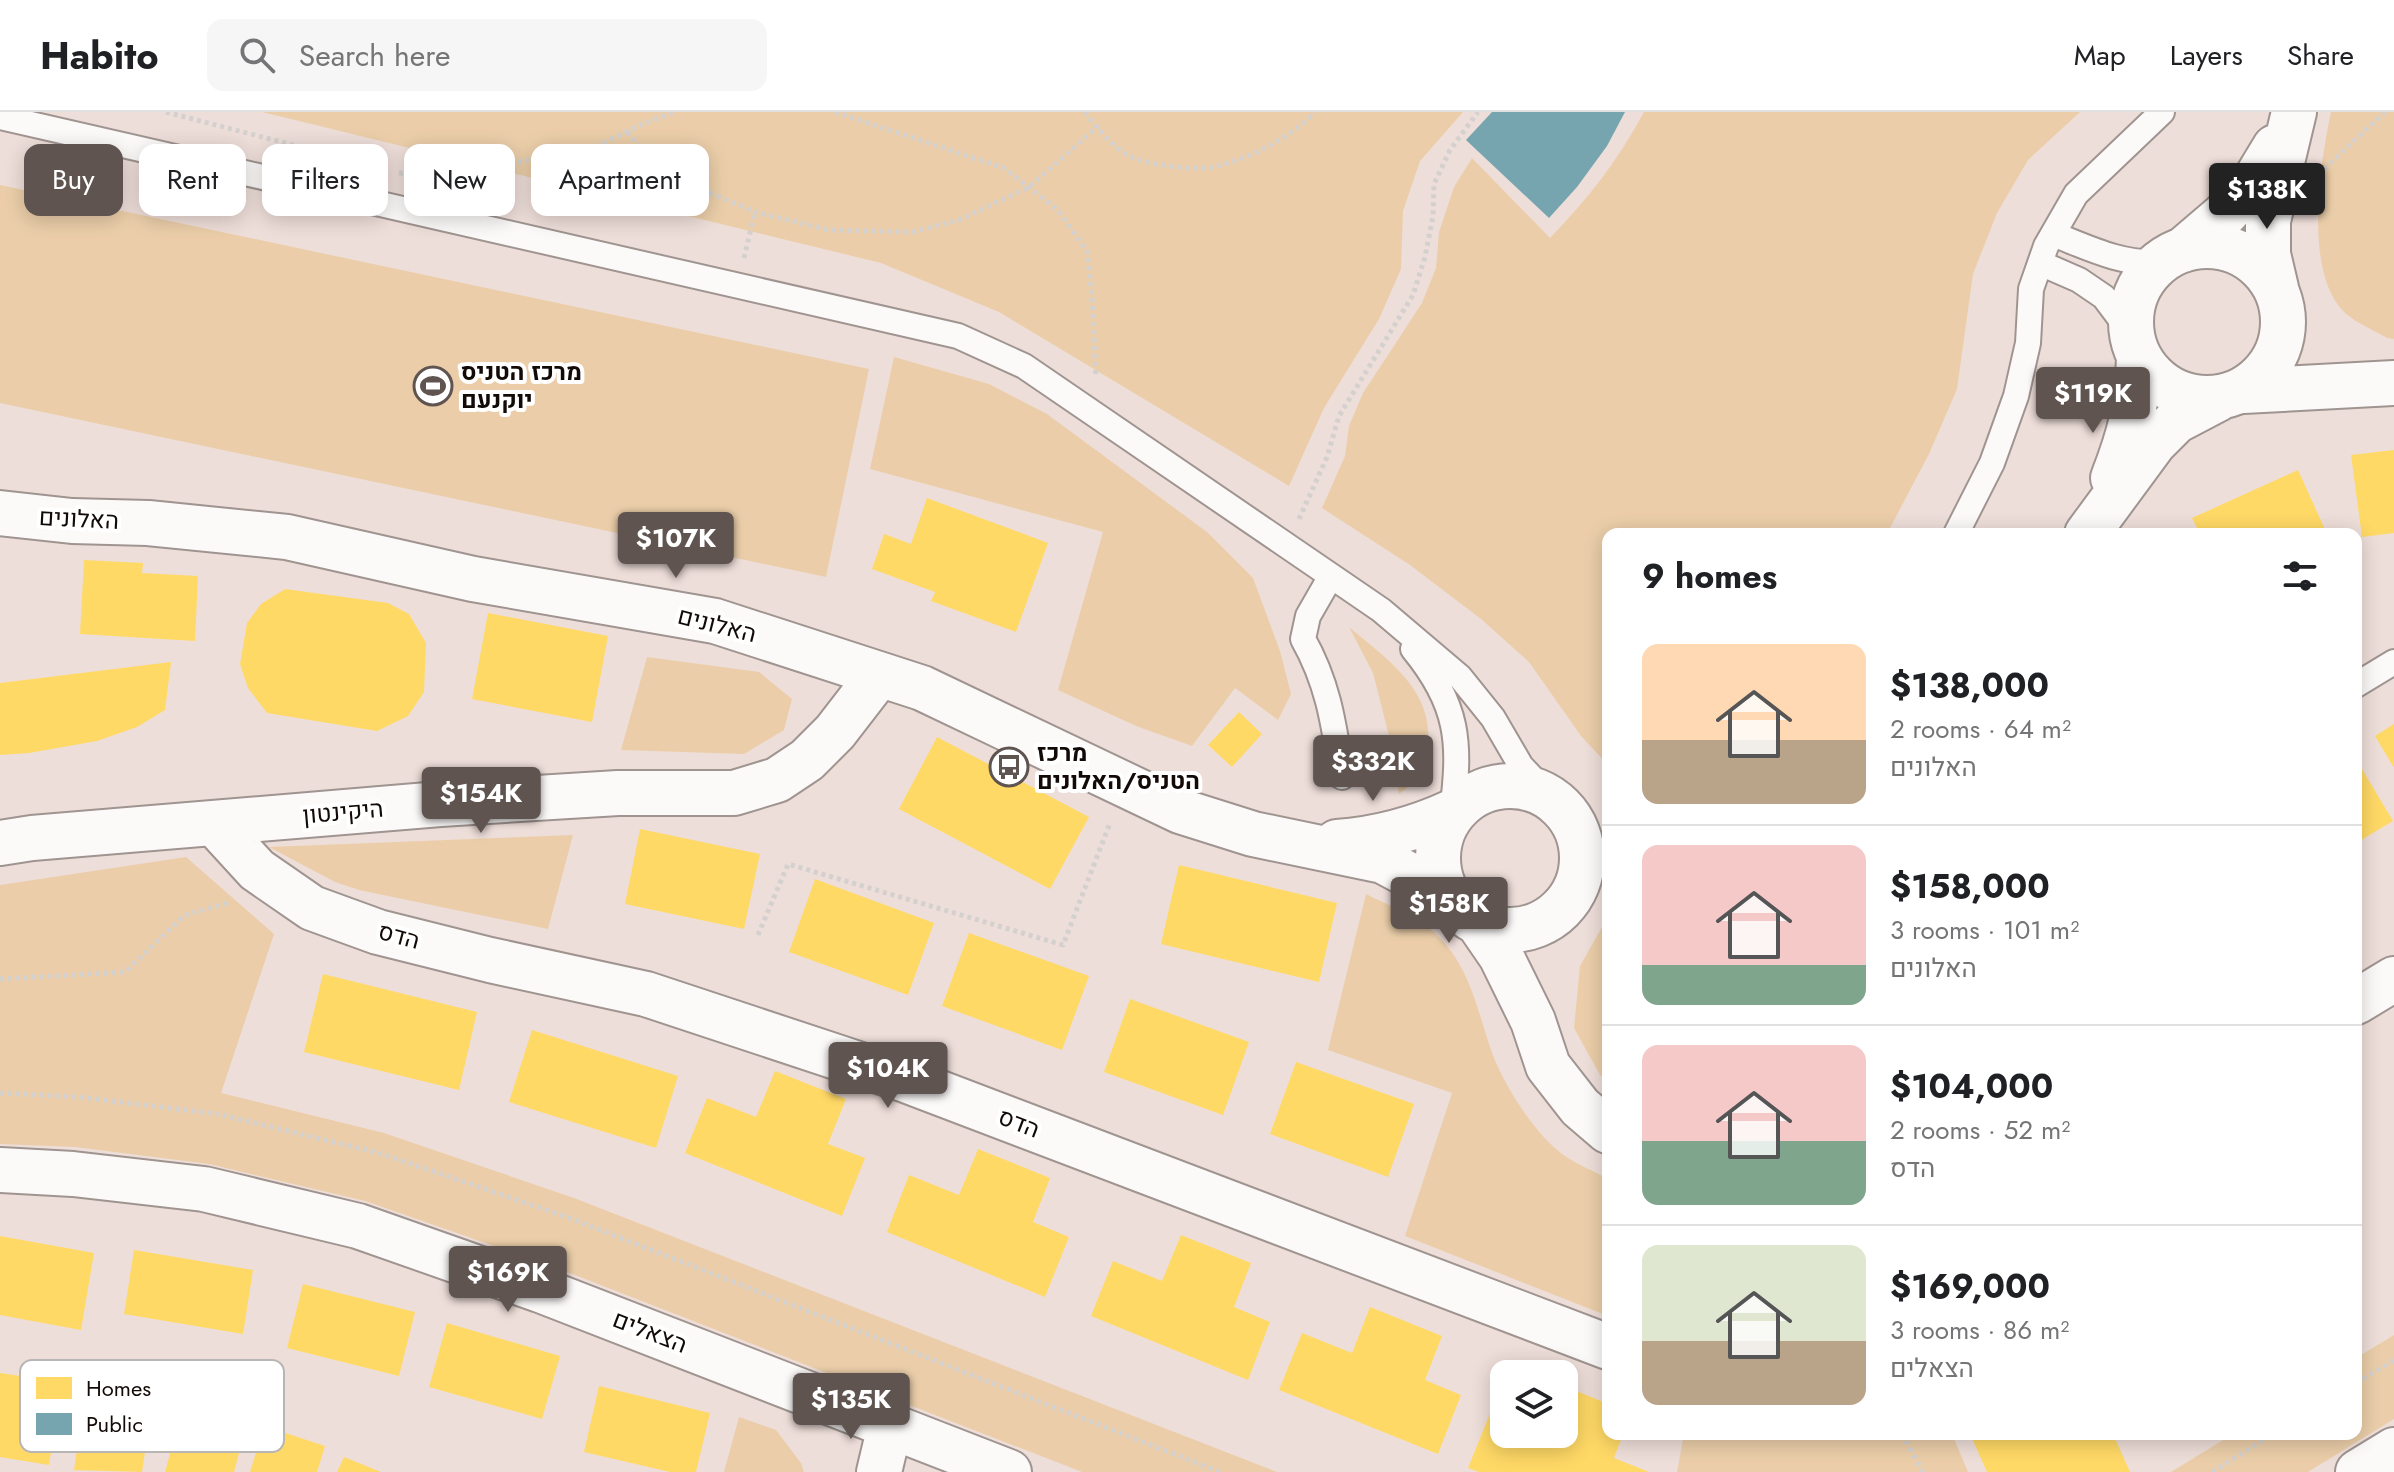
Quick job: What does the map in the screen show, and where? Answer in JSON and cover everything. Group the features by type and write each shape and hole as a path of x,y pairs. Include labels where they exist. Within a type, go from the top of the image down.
{"street":[{"path":"2172,256 2224,215 2252,185 2292,112"},
{"path":"2092,527 2154,443 2176,421 2256,382 2273,362 2283,337 2279,299 2268,254 2268,221 2292,112"},
{"path":"2092,527 2128,440 2138,400 2131,307 2141,282 2152,267 2172,256 2200,246 2237,252 2259,266 2318,359 2394,381"},
{"path":"2135,346 2165,387 2191,398 2394,381"},
{"name":"האלונים","path":"0,513 287,537 473,579 715,621 922,688 1195,815 1253,834 1383,861 1447,895"},
{"name":"היקינטון","path":"0,843 440,804 603,794 734,793 777,780 807,760 835,732 879,675"},
{"path":"1602,826 1559,806 1531,788 1510,785 1488,788 1468,798 1452,812 1441,832 1437,853 1439,875 1447,895 1461,912 1479,924 1501,930 1525,929 1602,885"},
{"path":"1533,1021 1529,995 1557,912 1579,883 1583,859 1579,835 1559,806"},
{"name":"האלונים","path":"1307,844 1391,834 1424,825 1452,812"},
{"name":"הדס","path":"214,823 257,870 312,908 378,932 646,994 903,1079 1602,1345"},
{"path":"1479,924 1501,956 1533,1021 1548,1066 1580,1107 1602,1126"},
{"path":"2362,998 2394,979"},
{"name":"הצאלים","path":"0,1170 73,1174 204,1189 358,1226 540,1290 1009,1472"},
{"path":"879,1472 890,1426"},
{"path":"2358,1472 2394,1450"}],"lane":[{"path":"1959,528 1992,463 2016,396 2028,343 2031,289 2053,234 2076,194 2162,112"},
{"path":"0,117 262,178"},
{"path":"388,207 958,336 1024,366 1381,610 1460,677 1493,718 1521,766 1559,806"},
{"path":"2053,234 2123,260 2141,263 2172,256"},
{"path":"2040,263 2079,280 2104,297 2135,346"},
{"path":"1331,576 1308,616 1303,639 1319,668 1332,713 1342,777"},
{"path":"1381,610 1427,667 1454,720 1458,765 1452,812"},
{"path":"2362,681 2394,662"}],"path":[{"path":"166,112 287,144"},
{"path":"388,192 398,173 438,176 591,149 674,112"},
{"path":"835,112 1004,168 1057,209 1087,251 1097,416"},
{"path":"1085,112 1128,155 1167,166 1212,168 1262,149 1302,125 1315,112"},
{"path":"1285,544 1315,488 1339,416 1413,295 1433,216 1434,184 1450,150 1478,112"},
{"path":"627,132 651,159 662,166 694,186 755,212 829,230 912,232 959,220 1029,187 1098,126"},
{"path":"748,241 755,212"},
{"path":"758,935 788,864 1063,945 1124,784"},
{"path":"0,979 125,972 185,915 282,887"},
{"path":"0,1093 79,1097 218,1114 379,1153 567,1217 1220,1472"},
{"path":"2362,1379 2394,1360"},
{"path":"1905,1440 1923,1472"},
{"path":"2212,1472 2263,1440"}],"shaded area":[{"path":"262,112 1463,112 1420,161 1403,211 1401,269 1379,319 1324,408 1289,486 999,312 881,263 688,216 709,216 709,144 531,144 531,178 515,174 515,144 404,144 404,147"},
{"path":"1644,112 2080,112 2028,160 1997,213 1973,274 1957,389 1929,454 1890,528 1602,528 1602,759 1581,736 1529,662 1481,619 1410,565 1322,508 1345,456 1349,426 1363,393 1422,303 1436,268 1439,232 1454,187 1472,158 1550,238 1602,178"},
{"path":"2331,112 2394,112 2394,339 2345,313 2332,295 2324,272 2318,217"},
{"name":"מרכז הטניס יוקנעם","path":"0,185 24,190 24,216 123,216 123,211 869,369 826,577 0,403"},
{"path":"894,357 989,384 1047,414 1207,532 1253,578 1280,651 1291,694 1278,720 1235,688 1192,746 1136,726 1058,690 1103,532 870,469"},
{"path":"1349,627 1406,679 1425,711 1428,729 1424,764 1415,780 1399,794 1373,673"},
{"path":"647,657 759,672 792,699 784,730 744,754 621,750"},
{"path":"573,835 548,929 359,890 335,882 269,847"},
{"path":"186,857 274,934 221,1093 384,1133 574,1198 1277,1472 1082,1472 549,1265 365,1201 209,1164 75,1147 0,1144 0,885"},
{"path":"1366,894 1419,921 1447,945 1464,972 1495,1061 1520,1107 1554,1147 1602,1176 1602,1314 1405,1236 1452,1093 1328,1050"},
{"path":"1602,927 1602,1076 1574,1028 1580,966"},
{"path":"2394,1335 2394,1419 2362,1439 2362,1354"},
{"path":"739,1417 776,1430 801,1463 804,1472 724,1472"},
{"path":"1683,1440 1955,1440 1968,1472 1677,1472"},
{"path":"2223,1440 2360,1440 2308,1472 2171,1472"}],"building: Homes":[{"path":"2394,450 2394,533 2362,537 2351,455"},
{"path":"2298,470 2324,528 2197,528 2192,518"},
{"path":"927,498 1048,543 1016,632 931,601 935,592 872,569 884,534 911,544"},
{"path":"84,560 143,563 142,573 198,576 195,641 80,634"},
{"path":"285,589 388,603 409,614 426,643 424,692 408,716 377,731 267,713 248,688 240,664 247,623 261,604"},
{"path":"488,613 608,636 592,722 472,699"},
{"path":"171,662 165,710 137,727 97,741 0,755 0,683"},
{"path":"1239,712 1262,734 1232,767 1208,745"},
{"path":"2394,724 2394,768 2375,736"},
{"path":"937,737 1089,817 1050,889 899,809"},
{"path":"2362,769 2393,821 2362,839"},
{"path":"640,829 760,854 744,929 625,904"},
{"path":"1179,865 1337,903 1319,982 1161,944"},
{"path":"815,879 934,923 908,995 789,952"},
{"path":"969,933 1089,976 1062,1050 942,1006"},
{"path":"323,974 477,1012 459,1090 304,1052"},
{"path":"1130,999 1249,1042 1223,1115 1104,1072"},
{"path":"532,1030 678,1076 656,1148 509,1102"},
{"path":"1296,1062 1414,1104 1388,1177 1270,1134"},
{"path":"775,1071 846,1099 828,1144 865,1158 842,1216 685,1153 707,1098 756,1117"},
{"path":"978,1149 1050,1178 1033,1222 1069,1237 1045,1297 887,1232 909,1175 959,1195"},
{"path":"1181,1235 1251,1263 1234,1307 1270,1322 1248,1380 1091,1316 1113,1261 1162,1281"},
{"path":"0,1236 94,1253 81,1330 0,1315"},
{"path":"134,1250 253,1270 243,1334 124,1314"},
{"path":"303,1284 415,1312 399,1376 287,1348"},
{"path":"1370,1307 1442,1336 1425,1380 1461,1395 1438,1454 1279,1390 1302,1333 1352,1353"},
{"path":"447,1323 560,1356 542,1419 429,1387"},
{"path":"0,1373 20,1376 20,1452 51,1452 49,1465 0,1457"},
{"path":"599,1386 710,1413 696,1472 670,1472 584,1452"},
{"path":"1578,1392 1602,1402 1602,1440 1621,1440 1614,1458 1649,1472 1479,1472 1468,1468 1490,1413 1490,1448 1578,1448"},
{"path":"284,1433 325,1446 317,1472 250,1472 256,1452 284,1452"},
{"path":"1973,1440 2116,1440 2130,1472 1987,1472"},
{"path":"77,1452 145,1452 142,1472 74,1470"},
{"path":"170,1452 239,1452 234,1472 165,1472"},
{"path":"344,1457 381,1472 337,1472"}],"building: Public":[{"path":"1492,112 1625,112 1607,146 1549,218 1466,140"}],"place":[{"name":"מרכז הטניס יוקנעם","path":"433,386"},
{"name":"מרכז הטניס/האלונים","path":"1009,767"}]}
